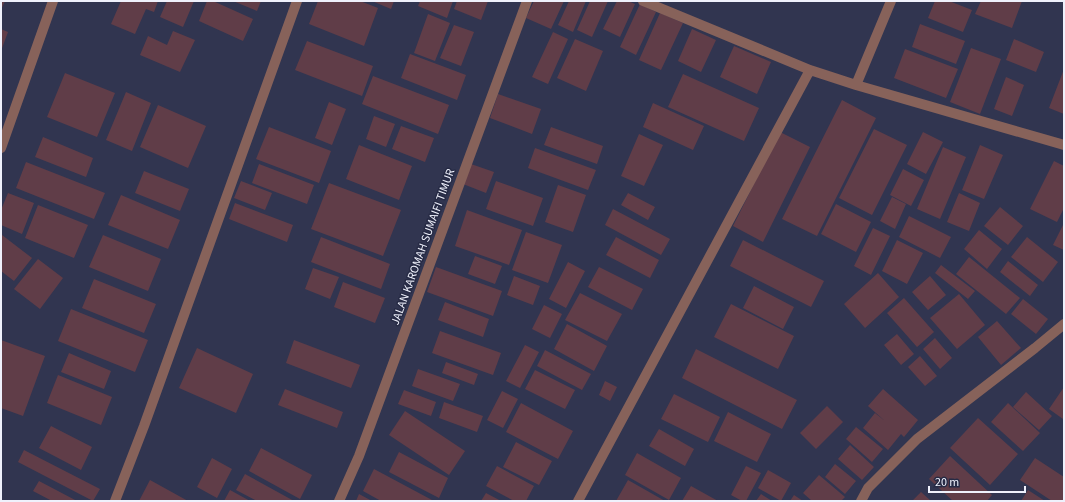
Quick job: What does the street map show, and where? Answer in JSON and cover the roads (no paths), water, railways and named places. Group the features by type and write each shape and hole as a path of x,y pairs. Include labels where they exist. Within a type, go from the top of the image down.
{"street":[{"path":"1,148 52,1"},
{"path":"115,501 144,426 297,1"},
{"name":"JALAN KAROMAH SUMAIFI TIMUR","path":"339,501 359,456 528,1"},
{"path":"643,1 810,70 1064,146"},
{"path":"856,85 891,1"},
{"path":"578,501 810,70"},
{"path":"861,501 868,488 917,439 1064,324"}]}
